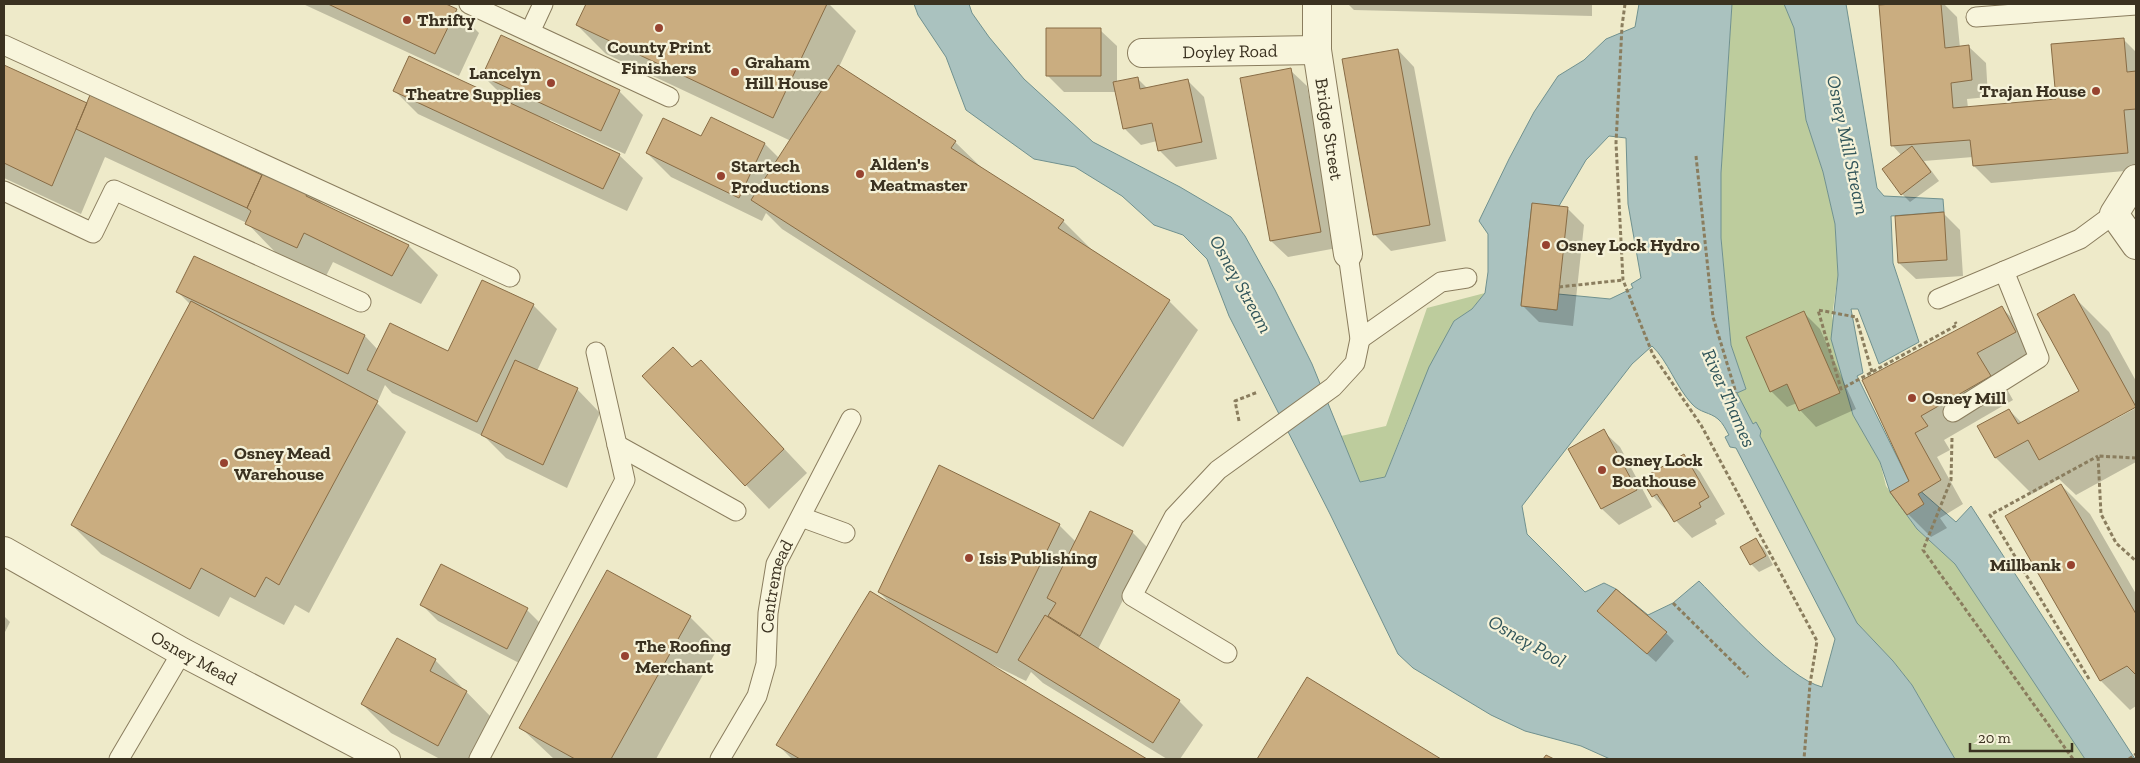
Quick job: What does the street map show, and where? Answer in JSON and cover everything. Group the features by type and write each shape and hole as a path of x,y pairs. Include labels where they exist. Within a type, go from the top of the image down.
{"street":[{"name":"Bridge Street","path":"1317,4 1317,50 1348,254"},
{"name":"Doyley Road","path":"1142,53 1317,50"},
{"path":"2136,179 2114,214 2136,245"},
{"name":"Osney Mead","path":"4,551 182,652 377,757"}],"lane":[{"path":"469,4 669,97"},
{"path":"530,32 543,4"},
{"path":"1976,18 2136,5"},
{"path":"4,45 510,278"},
{"path":"4,191 93,233 114,190 360,302"},
{"path":"1938,299 2080,239 2114,214"},
{"path":"1227,653 1132,596 1174,517 1218,470 1333,387 1354,363 1360,339 1348,254"},
{"path":"1952,412 2040,358 2004,271"},
{"path":"1360,339 1441,282 1467,278"},
{"path":"480,759 625,480 596,352"},
{"name":"Centremead","path":"720,759 757,696 766,664 768,612 776,564 851,419"},
{"path":"617,445 736,511"},
{"path":"801,517 845,533"},
{"path":"119,759 182,652"}],"path":[{"path":"1625,4 1622,26 1616,143 1620,254 1623,280 1653,354 1701,425 1817,641 1810,684 1804,759"},
{"path":"1696,156 1713,317 1736,393"},
{"path":"1559,287 1623,280"},
{"path":"1872,372 1856,317 1818,310 1841,389 1858,380 1957,325 1938,299"},
{"path":"1235,401 1258,392"},
{"path":"1952,412 1952,480 1924,550 2073,759"},
{"path":"2088,679 1990,515 2098,456 2136,458"},
{"path":"2098,456 2101,514 2116,543 2136,561"},
{"path":"1673,603 1748,677"},
{"path":"2129,759 2136,754"}],"green space":[{"path":"1732,4 1784,4 1794,28 1806,120 1823,172 1835,224 1838,275 1832,316 1853,415 1880,462 1886,486 1917,529 1955,564 2085,759 1955,759 1912,685 1893,661 1857,623 1760,436 1761,431 1753,424 1736,393 1746,389 1731,345 1721,238 1721,173"},
{"path":"1485,293 1472,309 1454,321 1410,413 1385,477 1360,482 1341,436 1386,426 1427,308"}],"water":[{"path":"914,4 969,4 972,13 989,37 1024,79 1093,142 1180,187 1231,217 1245,236 1275,290 1312,364 1360,482 1385,477 1429,367 1454,321 1472,309 1485,293 1488,272 1488,234 1479,221 1534,112 1558,76 1584,60 1606,39 1635,27 1639,4 1732,4 1721,173 1721,238 1731,345 1746,389 1737,393 1753,424 1756,422 1761,431 1760,436 1857,623 1893,661 1912,685 1955,759 1610,759 1581,746 1525,731 1491,715 1413,668 1398,654 1330,514 1229,316 1207,259 1183,235 1154,225 1122,196 1075,167 1034,159 966,110 946,57 918,15","holes":["1609,136 1626,138 1628,204 1641,278 1631,284 1633,288 1610,299 1558,294 1556,310 1521,305 1532,204 1559,206 1586,160","1652,346 1663,359 1681,390 1692,404 1720,421 1729,435 1725,437 1730,447 1736,448 1835,639 1822,687 1808,681 1775,657 1699,581 1673,603 1648,615 1616,589 1604,583 1585,592 1527,534 1522,506 1632,364"]},
{"name":"Osney Mill Stream","path":"1784,4 1846,4 1877,188 1884,196 1943,199 1944,212 1891,216 1893,263 1919,342 1879,364 1858,309 1851,309 1863,373 1857,376 1909,481 1956,522 1971,506 2135,759 2085,759 1955,564 1917,529 1890,492 1880,462 1853,415 1831,339 1838,275 1835,224 1823,172 1806,120 1794,28"}],"building":[{"name":"Thrifty","path":"328,4 446,4 457,9 435,54"},
{"name":"Graham Hill House","path":"586,4 827,4 773,118 576,25"},
{"name":"Trajan House","path":"1941,4 1945,48 1969,45 1972,80 1951,83 1953,108 2056,99 2051,44 2124,38 2127,72 2136,71 2136,109 2124,110 2128,153 1973,166 1970,140 1891,146 1879,5"},
{"path":"1046,28 1101,28 1101,76 1046,76"},
{"name":"Lancelyn Theatre Supplies","path":"501,35 620,90 601,131 482,76"},
{"path":"1398,49 1430,225 1373,235 1342,59"},
{"path":"409,56 620,154 603,189 393,91"},
{"path":"4,65 87,103 52,186 4,163"},
{"path":"838,65 956,141 951,148 1064,220 1058,228 1170,300 1093,419 751,200"},
{"path":"1291,68 1321,232 1270,241 1240,78"},
{"path":"1138,77 1140,89 1188,79 1202,142 1158,151 1152,123 1123,129 1113,82"},
{"path":"90,95 262,175 247,208 76,129"},
{"name":"Startech Productions","path":"711,117 765,143 739,198 646,153 663,118 701,136"},
{"path":"1912,146 1931,172 1901,195 1882,169"},
{"path":"265,168 309,189 306,196 409,245 392,276 304,233 297,248 245,224 251,211 247,208"},
{"name":"Osney Lock Hydro","path":"1532,203 1568,207 1557,310 1521,306"},
{"path":"1944,212 1947,260 1898,263 1895,216"},
{"path":"194,256 365,335 348,374 176,292"},
{"path":"482,280 534,304 477,422 367,370 390,323 448,351"},
{"path":"2074,294 2136,407 2039,460 2028,440 1995,458 1977,426 2009,409 2018,424 2079,391 2037,314"},
{"name":"Osney Mead Warehouse","path":"191,301 378,401 279,585 266,577 255,597 201,568 190,589 71,525"},
{"name":"Osney Mill","path":"2002,306 2016,332 1977,353 1991,376 1921,416 1928,426 1915,433 1941,480 1918,494 1924,504 1907,515 1890,492 1909,481 1862,380"},
{"path":"1804,311 1840,393 1799,411 1787,384 1770,392 1746,337"},
{"path":"673,347 692,367 701,360 784,449 745,486 642,376"},
{"path":"515,360 578,388 543,465 481,435"},
{"name":"Osney Lock Boathouse","path":"1604,429 1637,490 1601,509 1568,449"},
{"path":"1684,454 1709,497 1699,503 1701,507 1674,522 1657,494 1652,497 1641,479"},
{"name":"Isis Publishing","path":"939,465 1060,524 997,653 878,592"},
{"name":"Millbank","path":"2061,484 2136,614 2136,675 2127,666 2100,681 2005,516"},
{"path":"1090,511 1133,531 1080,636 1048,616 1056,603 1047,598"},
{"path":"1756,538 1766,556 1750,565 1740,547"},
{"path":"441,564 528,608 507,649 420,605"},
{"path":"607,570 691,616 611,759 575,759 519,728"},
{"path":"1616,589 1667,632 1647,654 1597,611"},
{"path":"870,591 1147,759 800,759 776,745"},
{"path":"1045,615 1180,700 1153,743 1018,660"},
{"path":"397,638 436,659 430,671 467,691 438,746 361,704"},
{"path":"1307,677 1441,759 1257,759"},
{"path":"1546,755 1554,759 1543,759"}],"place":[{"name":"Thrifty","path":"407,20"},
{"name":"County Print Finishers","path":"659,28"},
{"name":"Graham Hill House","path":"735,72"},
{"name":"Lancelyn Theatre Supplies","path":"551,83"},
{"name":"Trajan House","path":"2096,91"},
{"name":"Alden's Meatmaster","path":"860,174"},
{"name":"Startech Productions","path":"721,176"},
{"name":"Osney Lock Hydro","path":"1546,245"},
{"name":"Osney Mill","path":"1912,398"},
{"name":"Osney Mead Warehouse","path":"224,463"},
{"name":"Osney Lock Boathouse","path":"1602,470"},
{"name":"Isis Publishing","path":"969,558"},
{"name":"Millbank","path":"2071,565"},
{"name":"The Roofing Merchant","path":"625,656"}],"water label":[{"name":"Osney Stream","path":"1241,284"},
{"name":"River Thames","path":"1729,398"},
{"name":"Osney Pool","path":"1527,641"}]}
